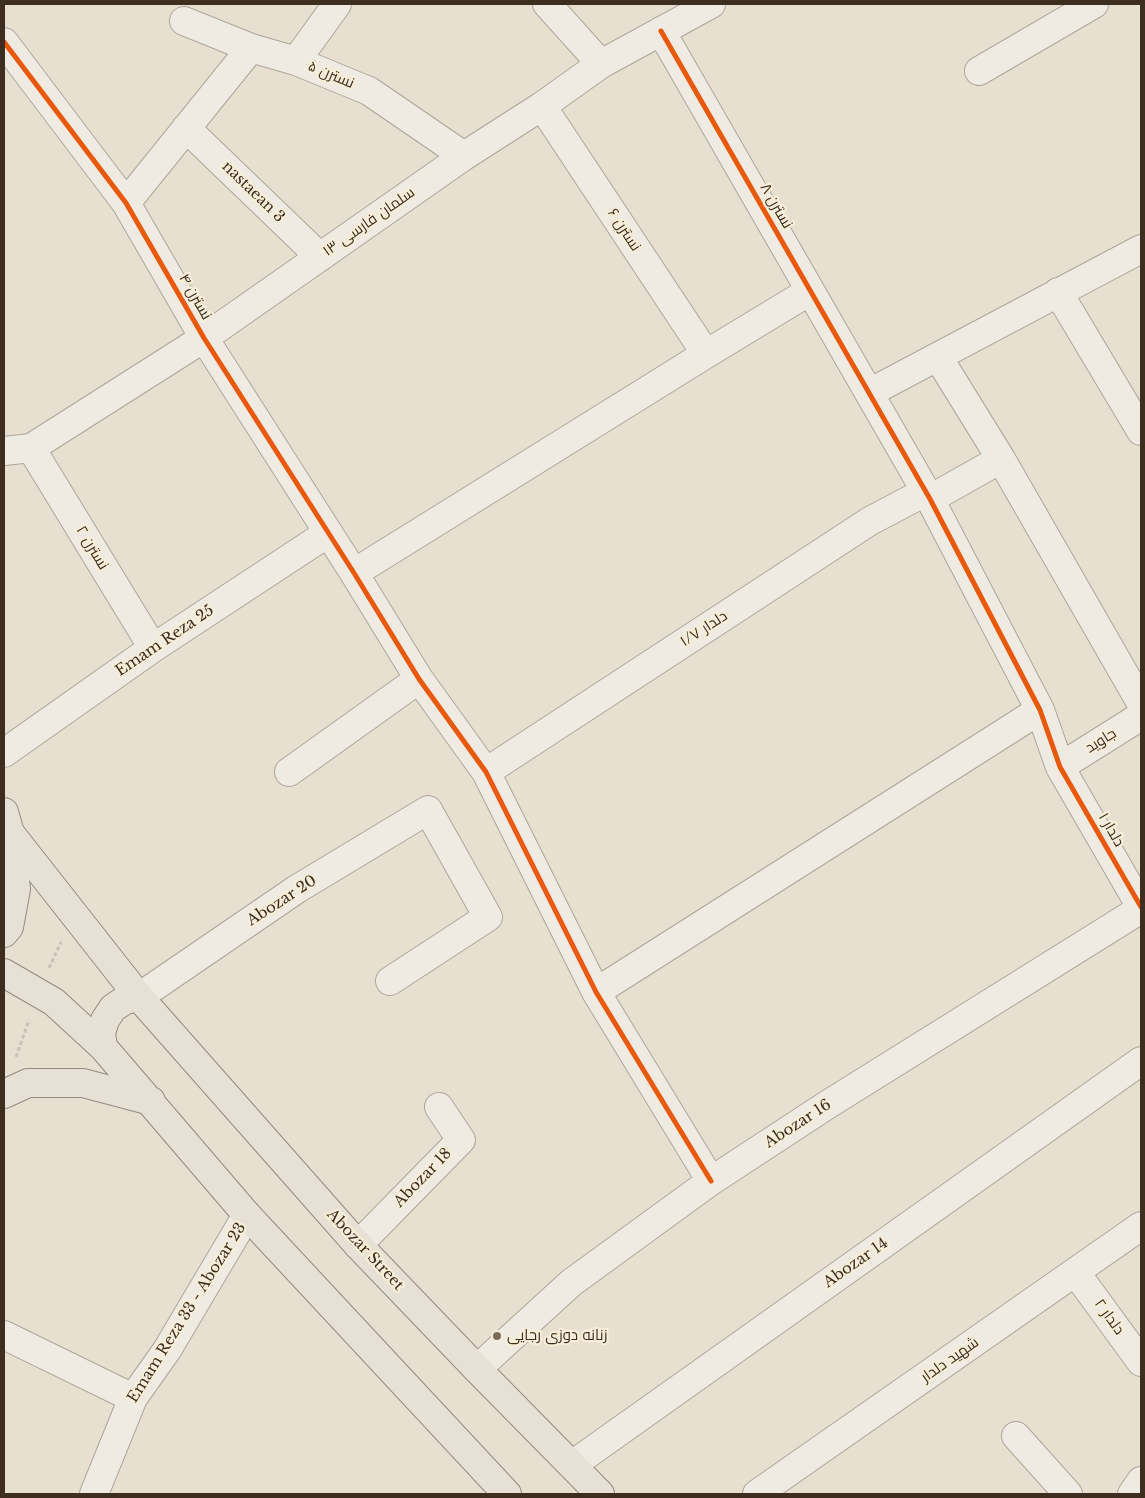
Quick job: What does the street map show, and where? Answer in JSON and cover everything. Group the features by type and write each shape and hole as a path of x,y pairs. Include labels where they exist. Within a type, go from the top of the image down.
{"main road":[{"name":"Abozar Street","path":"7,823 139,997 358,1245 600,1494"},
{"path":"4,933 9,927 16,889 7,823"},
{"path":"4,973 54,1002 103,1047 247,1215 507,1494"},
{"path":"103,1047 101,1033 105,1020 113,1008 125,1000 139,997"},
{"path":"4,1094 28,1083 83,1083 151,1101"}],"street":[{"path":"296,61 338,4"},
{"path":"547,4 601,64"},
{"name":"۱۳ سلمان فارسی","path":"31,448 204,338 464,156 542,106 601,64 707,5"},
{"path":"979,72 1084,6"},
{"name":"نسترن ۵","path":"184,21 251,48 296,61 369,91 464,156"},
{"name":"نسترن ۸","path":"661,30 928,496"},
{"name":"نسترن ۴","path":"4,42 126,203 204,338 354,573 419,679 486,772 596,992 711,1181"},
{"path":"126,203 251,48"},
{"name":"نسترن ۶","path":"542,106 706,354"},
{"name":"nastaean 3","path":"186,128 320,257"},
{"path":"869,393 1141,248"},
{"path":"354,573 810,291"},
{"path":"1058,292 1141,431"},
{"path":"938,357 1001,459 1141,703"},
{"path":"4,451 31,448"},
{"name":"نسترن ۲","path":"31,448 153,648"},
{"name":"دلدار ۱/۷","path":"486,772 870,522 928,496 1001,459"},
{"name":"دلدار ۱","path":"928,496 1040,710 1060,767 1141,908"},
{"name":"Emam Reza 25","path":"4,753 153,648 328,533"},
{"path":"289,772 419,679"},
{"path":"596,992 1040,710"},
{"name":"جاوید","path":"1060,767 1141,716"},
{"name":"Abozar 20","path":"139,997 297,889 428,810 488,917 390,981"},
{"name":"Abozar 16","path":"477,1369 571,1283 711,1181 835,1100 1141,908"},
{"name":"Abozar 14","path":"572,1465 1141,1061"},
{"name":"Abozar 18","path":"358,1245 461,1140 439,1106"},
{"name":"Emam Reza 33 - Abozar 23","path":"94,1494 133,1398 166,1350 247,1215"},
{"name":"شهید دلدار","path":"757,1494 1141,1226"},
{"name":"دلدار ۲","path":"1076,1272 1141,1362"},
{"path":"4,1335 133,1398"},
{"path":"1016,1436 1068,1494"},
{"path":"1132,1494 1141,1481"}],"cycle path":[{"path":"661,31 930,499 1040,710 1060,767 1141,907"},
{"path":"4,42 126,203 204,338 354,573 419,679 486,772 596,992 711,1181"}],"place":[{"name":"زنانه دوزی رجایی","path":"497,1336"}]}
